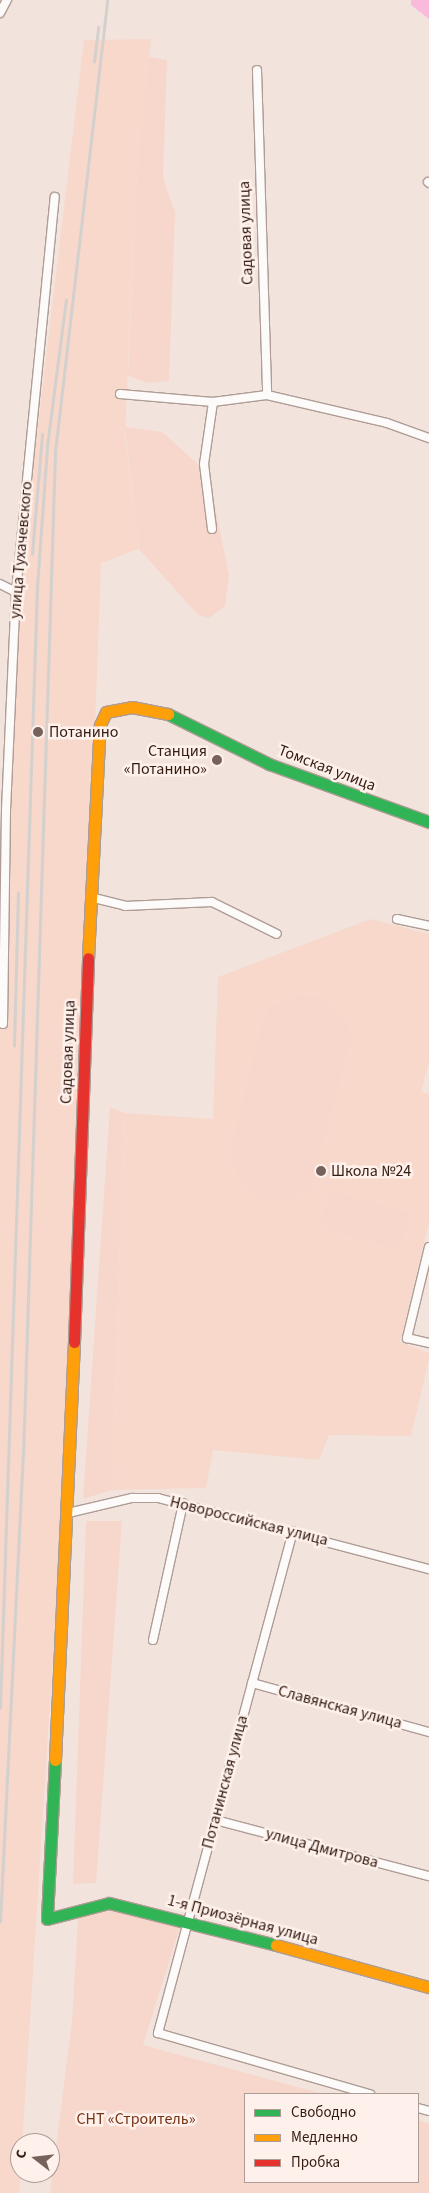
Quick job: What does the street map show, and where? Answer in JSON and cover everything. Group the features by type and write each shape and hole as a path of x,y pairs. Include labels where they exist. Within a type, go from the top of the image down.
{"street":[{"path":"0,13 7,0"},
{"name":"Садовая улица","path":"257,70 267,395"},
{"name":"улица Тухачевского","path":"2,1024 3,809 16,592 55,197"},
{"path":"120,394 213,402 267,395 387,423 429,438"},
{"path":"212,528 204,464 213,402"},
{"path":"0,584 16,592"},
{"name":"Садовая улица","path":"47,1919 68,1513 90,897 98,738 106,712 132,707 154,709 176,715 217,737"},
{"name":"Томская улица","path":"217,737 269,764 325,787 429,822"},
{"path":"90,897 125,906 212,902 277,934"},
{"path":"397,919 429,926"},
{"path":"429,1248 408,1338 429,1343"},
{"name":"Новороссийская улица","path":"68,1513 132,1498 158,1498 293,1531 429,1569"},
{"path":"153,1640 183,1503"},
{"name":"Потанинская улица","path":"293,1531 158,2033 367,2093"},
{"name":"Славянская улица","path":"252,1683 429,1732"},
{"name":"улица Дмитрова","path":"215,1820 429,1876"},
{"name":"1-я Приозёрная улица","path":"47,1919 109,1902 188,1921 429,1988"}],"shaded area":[{"path":"411,0 429,0 429,19 411,5"},
{"path":"151,39 137,167 125,432 139,549 101,563 72,1355 23,2133 10,2133 10,2183 20,2183 19,2193 0,2193 0,1033 23,551 84,40"},
{"name":"Школа №24","path":"371,919 429,934 429,1061 421,1092 429,1094 429,1222 400,1342 429,1353 429,1359 411,1436 329,1435 319,1460 213,1450 206,1488 112,1490 124,1113 213,1119 218,977"}],"green space":[{"path":"149,57 167,60 163,178 175,212 169,381 148,383 128,376 137,167"},
{"path":"125,427 162,432 208,473 229,575 225,606 209,618 198,615 139,549"},
{"path":"301,995 315,997 329,1003 348,1025 351,1041 310,1187 294,1198 277,1201 262,1199 239,1180 230,1150 264,1018 271,1006"},
{"path":"110,1107 124,1113 112,1490 83,1499"},
{"path":"335,1192 407,1212 409,1217 402,1245 397,1249 325,1229 321,1222 329,1196"},
{"path":"86,1521 122,1521 96,1883 73,1884"},
{"name":"СНТ «Строитель»","path":"122,1909 181,1924 143,2045 319,2093 244,2093 244,2183 419,2183 419,2120 429,2124 429,2193 50,2193 51,2183 60,2183 60,2133 58,2133 72,2022 78,1917"}],"railway":[{"path":"0,1922 23,1456 55,452 107,0"},
{"path":"94,62 98,27"},
{"path":"0,1708 37,587 47,446 66,300"},
{"path":"32,554 42,434"},
{"path":"14,1046 18,893"}],"traffic: fast":[{"path":"168,714 269,764 429,822"},
{"path":"55,1760 47,1919 109,1903 276,1945"}],"traffic: slow":[{"path":"88,958 100,725 106,712 132,707 168,714"},
{"path":"55,1760 74,1342"},
{"path":"276,1945 429,1987"}],"traffic: jam":[{"path":"74,1342 88,958"}],"place":[{"name":"Потанино","path":"38,732"},
{"name":"Станция «Потанино»","path":"217,760"},
{"name":"Школа №24","path":"321,1171"}]}
